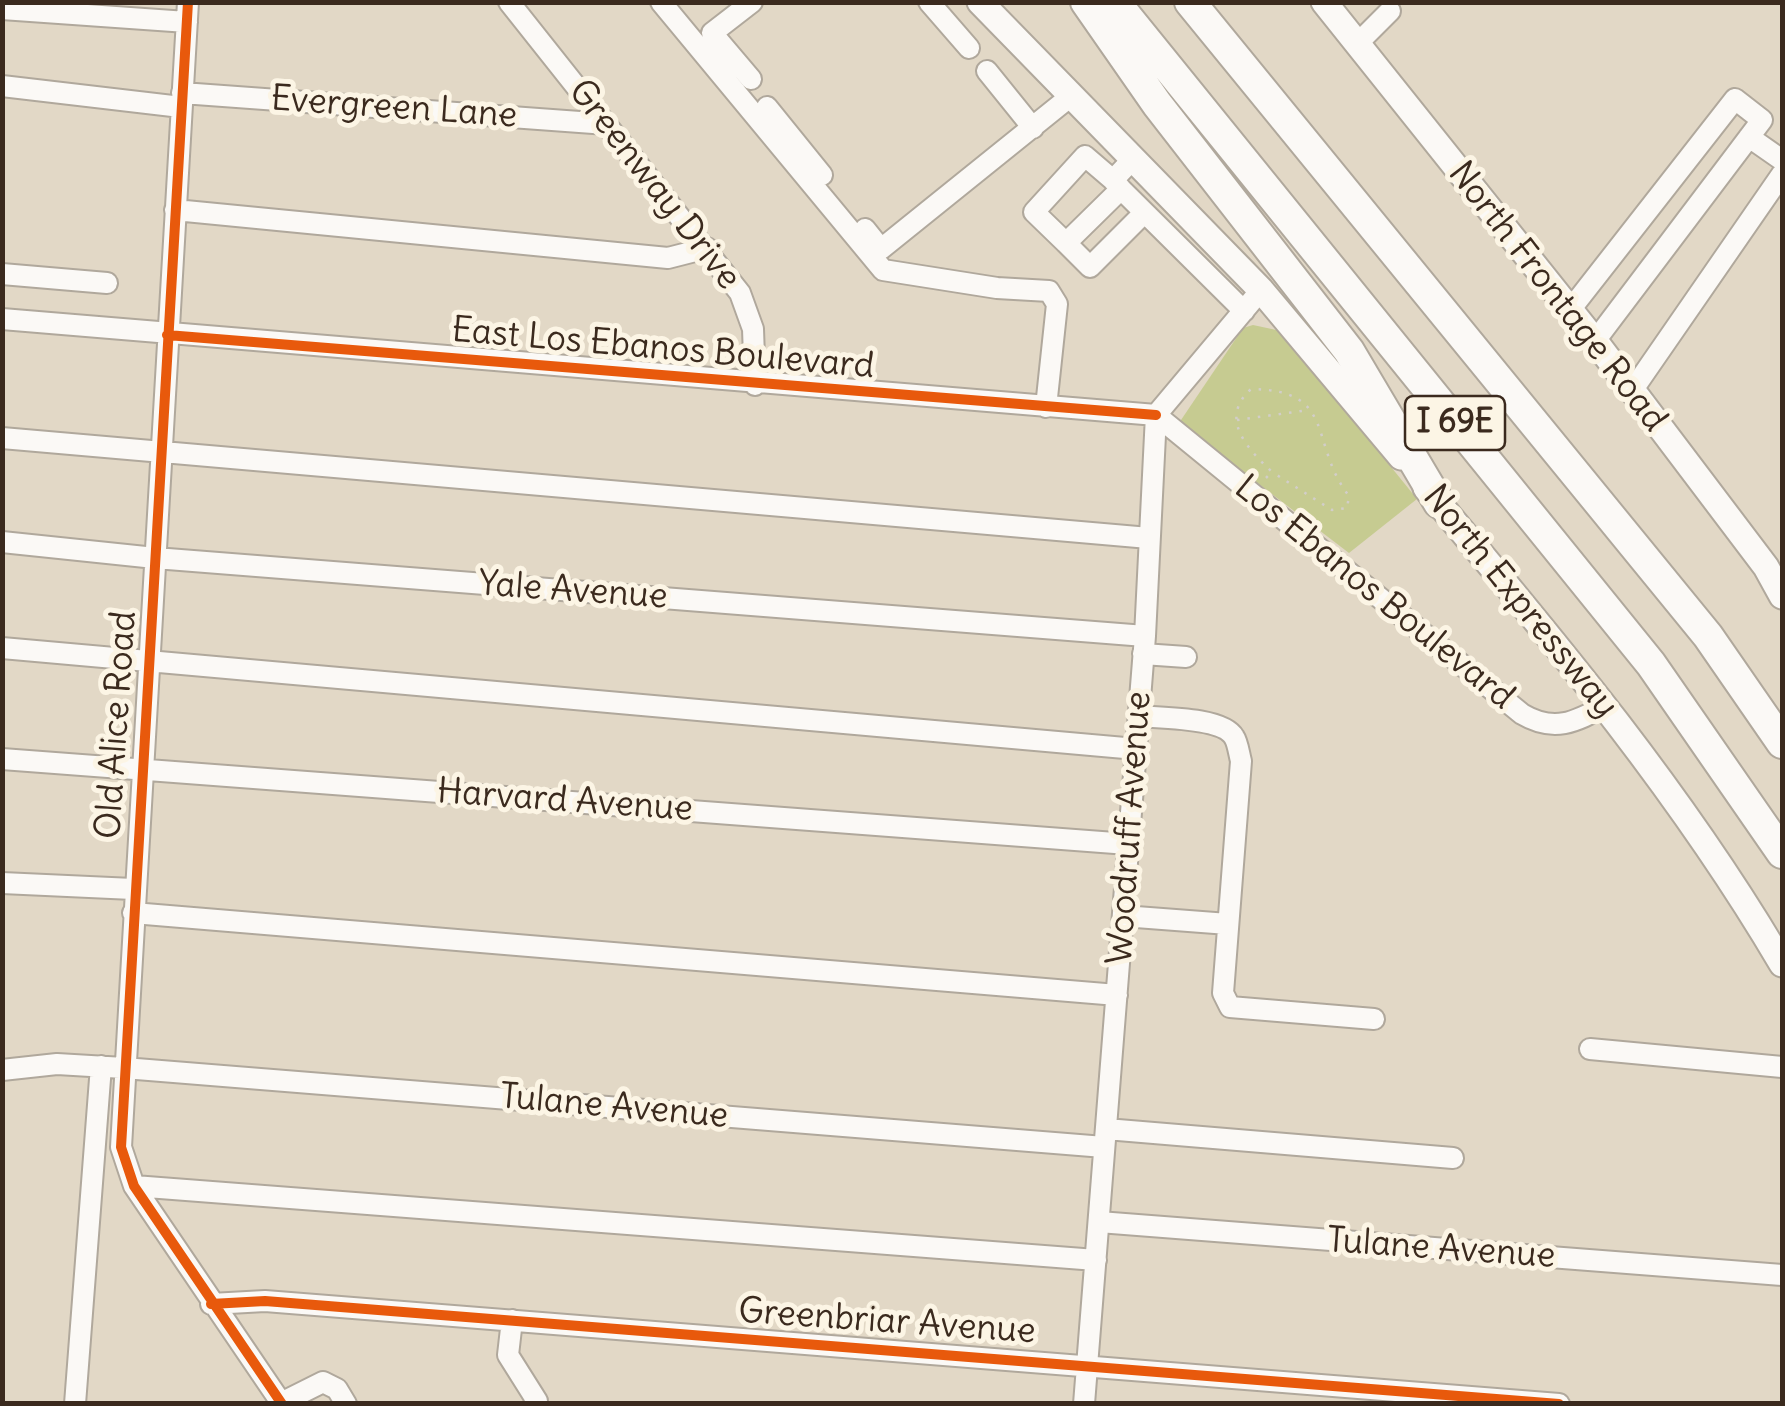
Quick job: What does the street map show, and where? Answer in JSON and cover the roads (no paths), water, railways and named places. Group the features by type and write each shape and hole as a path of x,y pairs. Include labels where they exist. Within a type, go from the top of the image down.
{"highway":[{"path":"1086,2 1157,104 1350,351 1439,503"},
{"name":"North Expressway","path":"1115,2 1651,664 1782,853"},
{"name":"I 69E","path":"1190,2 1708,636 1782,743"}],"main road":[{"name":"North Expressway","path":"980,2 1261,290 1439,503 1606,706 1738,888 1782,964"},
{"name":"North Frontage Road","path":"1324,2 1595,340 1766,567 1782,596"}],"street":[{"name":"Greenway Drive","path":"509,2 708,248 749,311 756,345 755,385"},
{"path":"661,2 882,270 996,288 1049,290 1057,304 1046,407"},
{"path":"751,79 712,33 752,2"},
{"path":"933,4 968,48"},
{"path":"1357,44 1390,5"},
{"path":"2,9 188,12"},
{"name":"Old Alice Road","path":"188,12 121,1146 134,1186 282,1403"},
{"path":"987,71 1032,128"},
{"name":"Evergreen Lane","path":"2,86 607,124"},
{"path":"767,107 881,248 1071,96"},
{"path":"1570,310 1735,100 1762,120 1595,340"},
{"path":"1749,137 1782,160"},
{"path":"1144,213 1090,267 1034,212 1085,156 1117,184 1244,311"},
{"path":"1066,243 1134,159"},
{"path":"1632,391 1782,174"},
{"path":"175,210 668,258 708,248"},
{"path":"2,274 107,283"},
{"path":"1156,415 1261,290"},
{"name":"East Los Ebanos Boulevard","path":"2,319 755,385 1156,415"},
{"name":"Los Ebanos Boulevard","path":"1156,415 1522,714 1540,724 1569,725 1606,706"},
{"name":"Woodruff Avenue","path":"1084,1404 1144,645 1156,415"},
{"path":"2,438 1150,538"},
{"name":"Yale Avenue","path":"2,542 1144,645 1186,657"},
{"path":"2,648 1136,749"},
{"path":"1138,716 1195,720 1227,729 1234,737 1240,761 1223,993 1230,1008 1374,1019"},
{"name":"Harvard Avenue","path":"2,759 1128,844"},
{"path":"2,882 134,889"},
{"path":"133,913 1116,995"},
{"path":"1123,916 1228,924"},
{"path":"1590,1048 1782,1067"},
{"name":"Tulane Avenue","path":"2,1070 57,1064 101,1066 1105,1138 1453,1158"},
{"path":"76,1404 101,1066"},
{"path":"134,1186 1096,1260"},
{"name":"Tulane Avenue","path":"1099,1222 1782,1276"},
{"name":"Greenbriar Avenue","path":"211,1304 265,1301 1559,1404"},
{"path":"512,1320 508,1355 538,1401 534,1404"},
{"path":"282,1403 324,1382 336,1389 346,1404"}]}
